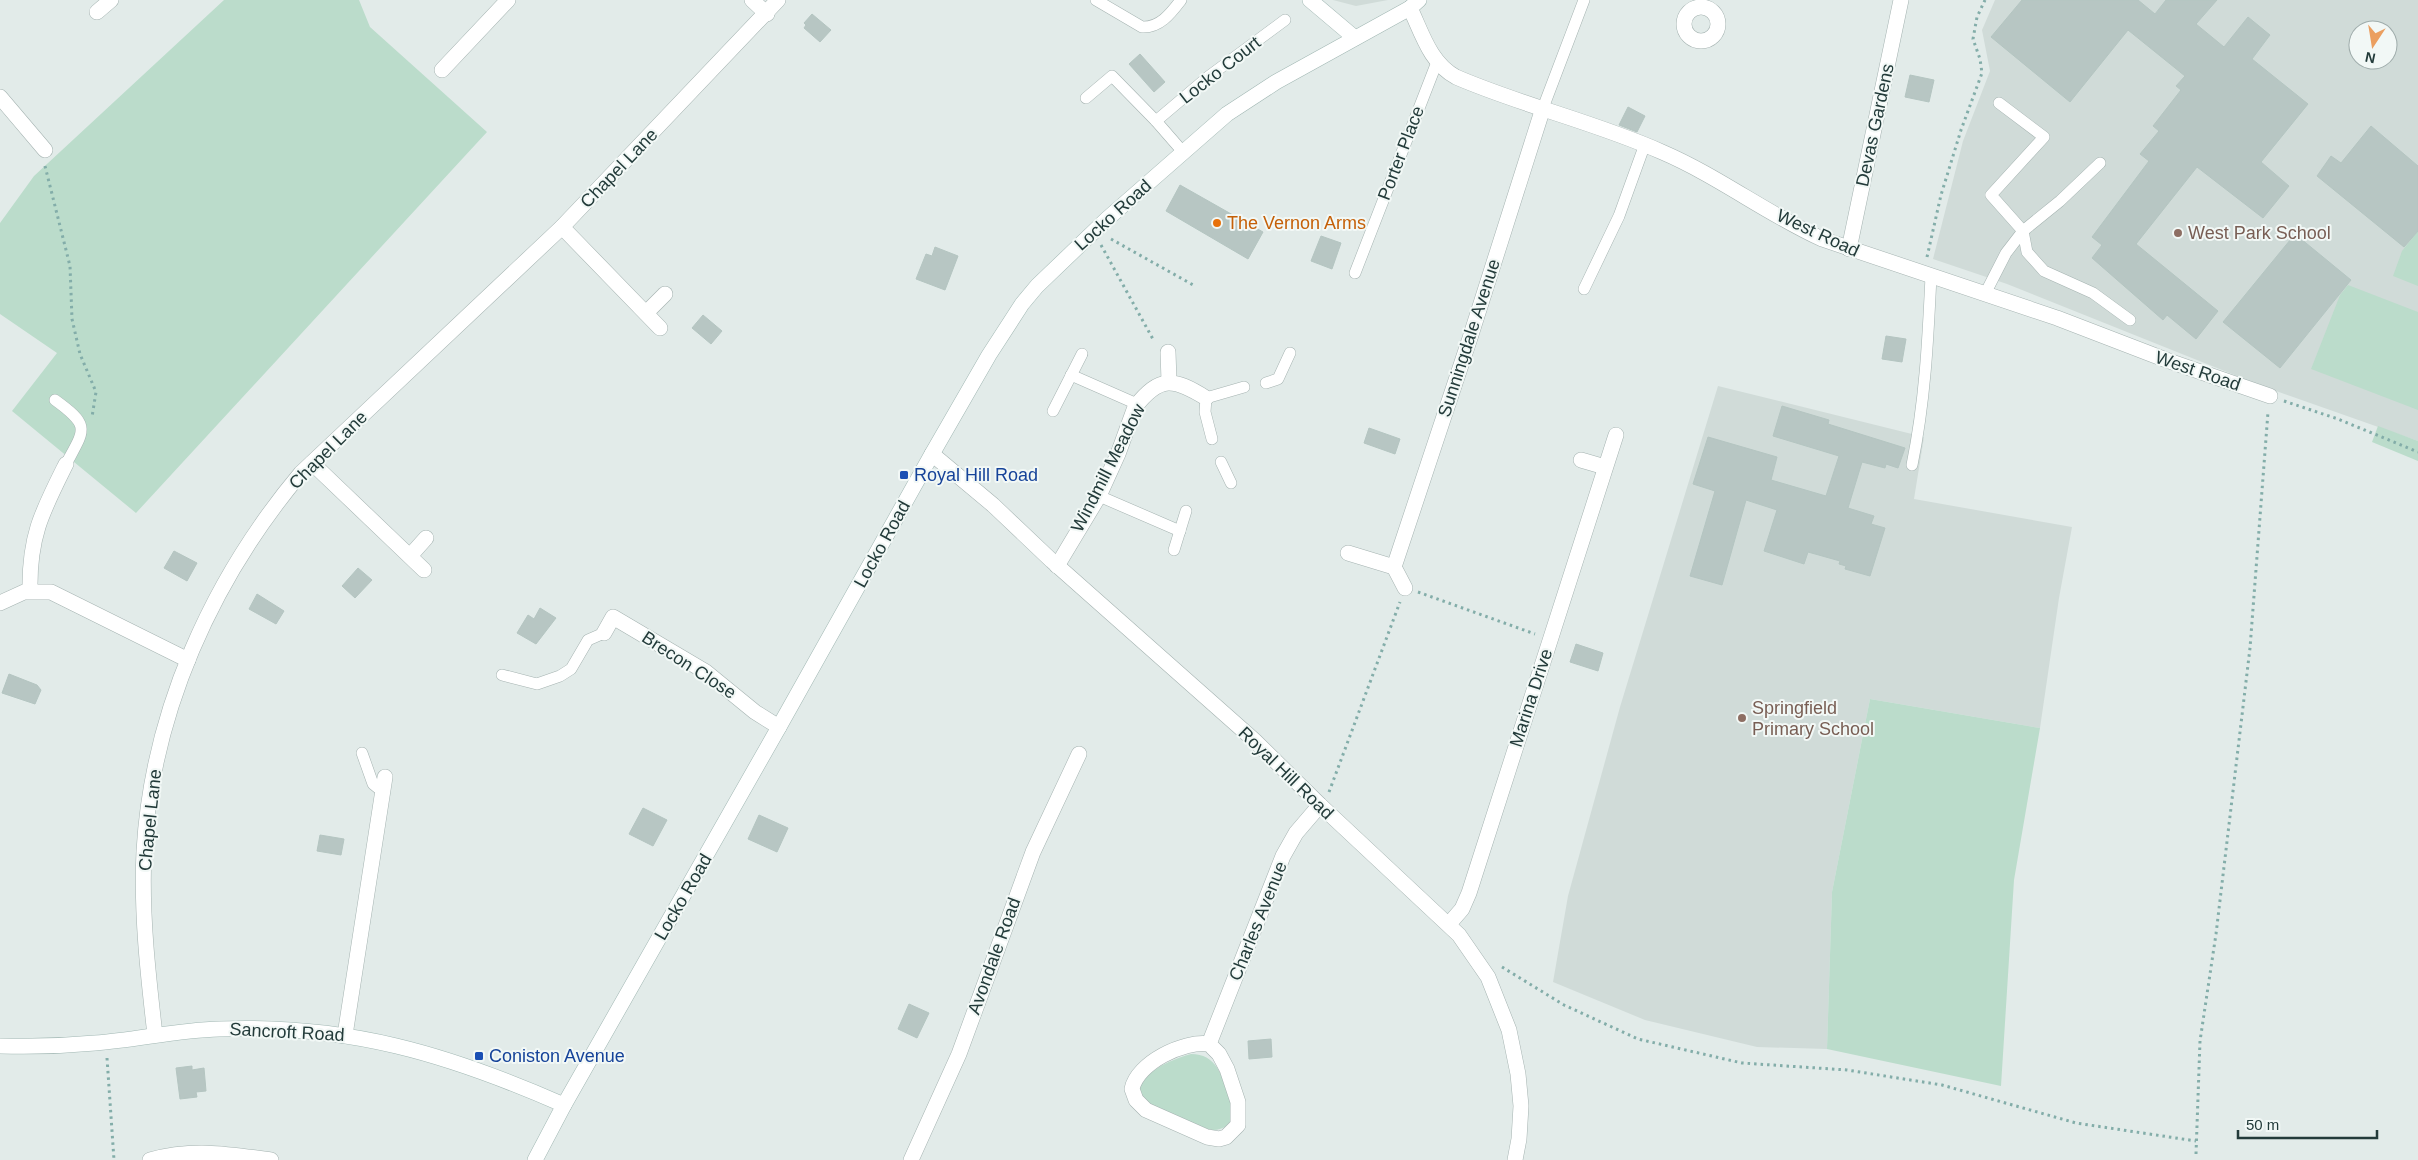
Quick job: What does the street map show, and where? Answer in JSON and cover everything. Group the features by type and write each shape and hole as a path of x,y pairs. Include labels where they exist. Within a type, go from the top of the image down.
{"street":[{"path":"97,12 111,0"},
{"path":"442,70 508,0"},
{"path":"752,0 767,14"},
{"name":"Chapel Lane","path":"155,1035 144,921 144,850 158,751 188,660 208,613 237,560 273,508 312,463 562,227 767,14 778,0"},
{"path":"1310,0 1356,38"},
{"name":"Devas Gardens","path":"1849,250 1901,0"},
{"name":"Locko Road","path":"535,1160 564,1105 932,454 989,355 1022,304 1096,230 1227,114 1415,4"},
{"name":"West Road","path":"1415,4 1437,62 1456,77 1645,144 1695,167 1798,228 1849,250 2057,318 2169,361 2270,396"},
{"path":"0,97 46,150"},
{"name":"Sunningdale Avenue","path":"1394,567 1470,338 1543,108"},
{"path":"562,227 660,328"},
{"path":"646,313 665,294"},
{"path":"1168,352 1169,381 1192,389 1206,398"},
{"name":"Windmill Meadow","path":"1057,566 1099,496 1118,454 1137,404 1152,390 1169,381"},
{"name":"Marina Drive","path":"1449,924 1462,909 1469,893 1616,435"},
{"name":"Royal Hill Road","path":"932,454 994,505 1057,566 1254,740 1320,805 1449,924 1482,967 1496,994 1510,1030 1517,1066 1521,1106 1520,1139 1515,1160"},
{"path":"1581,460 1605,467"},
{"path":"312,463 424,570"},
{"path":"30,591 30,564 35,532 66,464"},
{"path":"410,556 426,538"},
{"path":"1348,553 1394,567 1405,588"},
{"path":"0,603 17,594 30,591 42,591 58,595 188,660"},
{"name":"Brecon Close","path":"604,634 613,617 706,672 756,712 779,727"},
{"name":"Avondale Road","path":"911,1160 956,1062 1033,852 1080,754"},
{"path":"345,1034 385,777"},
{"name":"Charles Avenue","path":"1209,1044 1283,856 1296,833 1320,805"},
{"name":"Sancroft Road","path":"0,1046 106,1042 217,1028 315,1031 345,1034 403,1046 458,1062 510,1081 564,1105"},
{"path":"1209,1044 1219,1054 1227,1068 1239,1110 1238,1125 1231,1133 1219,1139 1208,1137 1146,1110 1136,1100 1132,1089 1139,1073 1152,1062 1190,1045 1209,1044"},
{"path":"150,1160 176,1154 197,1152 271,1160"}],"lane":[{"path":"1096,0 1142,27 1149,28 1162,22 1181,0"},
{"path":"1543,108 1584,0"},
{"name":"Locko Court","path":"1156,120 1208,78 1286,20"},
{"name":"Porter Place","path":"1354,273 1437,62"},
{"path":"1086,98 1112,76 1156,120 1183,152"},
{"path":"1999,103 2044,137 1991,195 2024,231 2027,252 2044,271 2093,293 2130,320"},
{"path":"1584,289 1619,216 1645,144"},
{"path":"1985,294 2006,253 2024,231 2060,201 2100,162"},
{"path":"1912,465 1920,426 1926,376 1927,275"},
{"path":"1266,383 1278,379 1290,353"},
{"path":"1054,411 1082,354"},
{"path":"1071,375 1137,404"},
{"path":"1212,440 1205,412 1206,398 1244,387"},
{"path":"55,400 77,418 82,426 82,435 66,464"},
{"path":"1221,462 1231,483"},
{"path":"1099,496 1180,531"},
{"path":"1174,550 1186,511"},
{"path":"502,675 537,684 560,676 571,669 588,640 604,634"},
{"path":"362,753 373,784 383,792"}],"path":[{"path":"1927,275 1941,195 1961,130 1982,73 1980,59 1973,39 1977,17 1985,0"},
{"path":"46,150 46,177 71,272 72,319 80,354 96,392 92,419 82,435"},
{"path":"1096,230 1195,286"},
{"path":"1096,230 1102,247 1154,342"},
{"path":"2196,1154 2200,1041 2217,925 2250,648 2270,396 2338,419 2418,452"},
{"path":"1320,805 1328,794 1405,588 1550,639"},
{"path":"1500,965 1564,1005 1638,1039 1742,1063 1847,1070 1942,1086 2076,1122 2196,1140"},
{"path":"106,1042 114,1160"}],"shaded area":[{"path":"1333,0 1388,0 1356,6"},
{"name":"West Park School","path":"1995,0 2418,0 2418,441 2262,386 2007,284 1933,259 1963,141 1990,71 1982,30"},
{"name":"Springfield Primary School","path":"1718,386 1924,437 1914,499 2072,527 2059,598 2040,728 1870,699 1832,892 1827,1049 1757,1047 1645,1020 1553,982 1568,896 1620,707"}],"green space":[{"path":"224,0 359,0 370,27 487,132 136,513 12,411 57,353 0,314 0,223 34,176"},
{"path":"2418,231 2418,286 2393,276 2402,251"},
{"path":"2348,285 2418,312 2418,410 2311,369 2340,295"},
{"path":"2378,426 2418,441 2418,461 2372,442"},
{"path":"1870,699 2040,728 2014,880 2001,1086 1827,1049 1832,892"},
{"path":"1191,1054 1206,1058 1217,1067 1220,1073 1232,1106 1231,1121 1223,1128 1217,1130 1208,1129 1177,1118 1148,1104 1140,1092 1147,1076 1155,1070 1164,1064"}],"building":[{"path":"2022,0 2138,0 2155,14 2166,0 2217,0 2196,24 2224,47 2248,17 2270,35 2252,59 2308,104 2261,162 2289,186 2263,218 2197,167 2136,244 2218,311 2196,339 2167,315 2163,320 2092,258 2102,245 2092,237 2149,161 2140,154 2159,131 2153,126 2181,90 2176,86 2185,76 2128,30 2070,102 1991,37"},
{"path":"812,14 831,30 820,42 804,28 806,25 804,23"},
{"path":"1140,54 1165,82 1154,92 1129,64"},
{"path":"1910,75 1934,80 1929,102 1905,97"},
{"path":"1628,107 1645,116 1637,132 1619,125"},
{"path":"2371,126 2418,166 2418,231 2404,247 2317,176 2331,156 2341,163"},
{"name":"The Vernon Arms","path":"1180,185 1263,232 1248,259 1166,211"},
{"path":"2295,234 2351,280 2280,368 2223,322"},
{"path":"1321,236 1341,243 1332,269 1311,261"},
{"path":"935,247 958,256 945,290 916,279 926,254 932,256"},
{"path":"703,315 722,331 711,344 692,328"},
{"path":"1886,336 1906,339 1902,362 1882,359"},
{"path":"1782,406 1829,420 1828,424 1905,448 1898,468 1886,464 1885,468 1862,462 1848,508 1874,516 1871,524 1885,528 1870,576 1845,569 1846,566 1839,564 1840,561 1808,552 1804,564 1764,551 1777,510 1746,500 1722,585 1690,576 1715,491 1693,484 1708,437 1777,457 1771,480 1826,496 1839,456 1773,436"},
{"path":"1369,428 1400,439 1395,454 1364,443"},
{"path":"174,551 197,563 187,581 164,568"},
{"path":"358,568 372,580 355,598 342,586"},
{"path":"257,594 284,611 276,624 249,609"},
{"path":"540,608 556,618 536,644 517,633 528,615 534,619"},
{"path":"1576,644 1603,653 1598,671 1570,662"},
{"path":"9,674 37,685 41,690 35,704 2,693"},
{"path":"643,808 667,820 653,846 629,834"},
{"path":"759,815 788,828 777,852 748,839"},
{"path":"320,835 344,839 341,855 317,851"},
{"path":"909,1004 929,1013 917,1038 898,1029"},
{"path":"1271,1039 1272,1057 1249,1059 1248,1041"},
{"path":"192,1066 192,1070 204,1068 206,1091 196,1092 197,1097 180,1099 176,1068"}],"place":[{"name":"The Vernon Arms","path":"1217,223"},
{"name":"West Park School","path":"2178,233"},
{"name":"Royal Hill Road","path":"904,475"},
{"name":"Springfield Primary School","path":"1742,718"},
{"name":"Coniston Avenue","path":"479,1056"}]}
